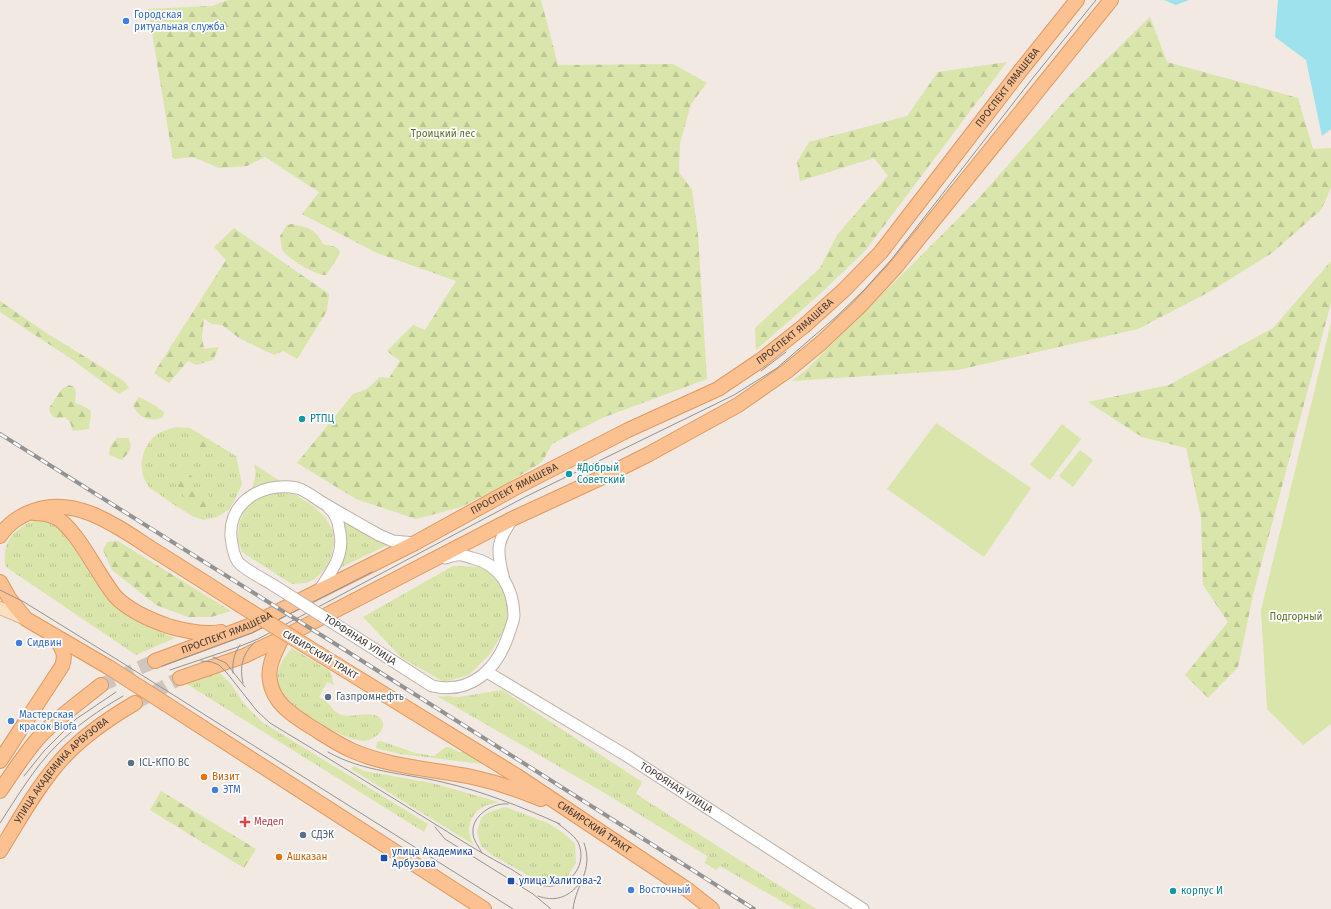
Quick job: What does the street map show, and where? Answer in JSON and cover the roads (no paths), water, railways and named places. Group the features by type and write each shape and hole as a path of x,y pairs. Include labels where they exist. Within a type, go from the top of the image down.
{"main road":[{"name":"ПРОСПЕКТ ЯМАШЕВА","path":"155,661 249,626 318,592 415,543 513,489 628,430 718,389 767,355 804,326 844,290 881,252 1021,70 1077,0"},
{"path":"180,678 239,658 282,638 514,518 649,454 738,405 798,362 821,343 859,307 895,268 1111,0"},
{"name":"СИБИРСКИЙ ТРАКТ","path":"0,536 12,521 29,512 55,506 69,507 88,512 113,524 240,605 517,776 688,890 712,909"},
{"path":"29,512 43,513 56,517 65,524 116,597 151,621 180,629 207,634 219,633 249,626"},
{"path":"0,582 9,598 26,619"},
{"path":"0,608 26,619 110,668 484,909"},
{"path":"0,761 62,666 65,659 63,651 54,636"},
{"path":"282,638 269,668 272,690 279,703 293,716 325,736 353,751 375,759 405,766 472,777 501,785 564,807"},
{"path":"0,791 42,734 70,709 102,685"},
{"name":"УЛИЦА АКАДЕМИКА АРБУЗОВА","path":"0,851 38,790 56,766 77,744 115,715 135,703"}],"street":[{"name":"ТОРФЯНАЯ УЛИЦА","path":"322,503 299,488 284,486 270,487 257,492 245,500 234,518 231,538 233,551 239,564 432,686 441,688 464,686 487,672 499,656 507,641 514,617 512,597 503,577 491,565 481,560 458,554 426,563"},
{"path":"322,503 379,535 393,541 415,543"},
{"path":"318,592 339,558 341,549 341,535 338,521 332,511 322,503"},
{"path":"503,577 498,558 498,546 508,526 514,518"},
{"name":"ТОРФЯНАЯ УЛИЦА","path":"487,672 627,756 863,909"}],"water":[{"path":"1164,0 1189,0 1176,5"},
{"path":"1278,0 1331,0 1331,129 1322,136 1306,60 1275,37"}],"tunnel":[{"path":"101,685 155,661"},
{"path":"135,703 180,678"}],"tram line":[{"path":"170,670 258,639 525,497 734,395 777,368 837,316 864,290 891,260 1032,79 1096,0"},
{"path":"761,371 786,352"},
{"path":"162,666 252,633 372,572"},
{"path":"0,590 24,602 121,662 513,909"},
{"path":"243,683 243,660 255,642"},
{"path":"233,673 234,658 240,645"},
{"path":"213,657 226,663 245,687"},
{"path":"201,661 212,662 219,665 257,711 270,723 468,845 537,884 547,886 565,882 572,876 580,861 581,852 578,842 571,834 556,822"},
{"path":"24,776 44,751 76,719 116,692"},
{"path":"0,823 33,773 56,746 88,719 123,696"},
{"path":"328,752 341,759 369,768 428,779 472,790 517,806 560,824"},
{"path":"482,853 473,836 473,827 476,821 484,811 496,805 508,804"},
{"path":"435,827 445,839 533,894 551,909"},
{"path":"573,909 577,892 586,869 587,853 584,843"},
{"path":"538,896 550,899 560,898 570,893 579,884"}],"railway":[{"path":"0,434 754,909"}],"place":[{"name":"Городская ритуальная служба","path":"126,21"},
{"name":"РТПЦ","path":"302,419"},
{"name":"#Добрый Советский","path":"569,474"},
{"name":"Сидвин","path":"19,643"},
{"name":"Газпромнефть","path":"328,697"},
{"name":"Мастерская красок Biofa","path":"11,721"},
{"name":"ICL-КПО ВС","path":"131,763"},
{"name":"Визит","path":"204,777"},
{"name":"ЭТМ","path":"215,790"},
{"name":"Медел","path":"245,822"},
{"name":"СДЭК","path":"303,835"},
{"name":"Ашказан","path":"279,857"},
{"name":"улица Академика Арбузова","path":"384,858"},
{"name":"улица Халитова-2","path":"511,881"},
{"name":"Восточный","path":"631,890"},
{"name":"корпус И","path":"1173,891"}],"park label":[{"name":"Троицкий лес","path":"443,134"},
{"name":"Подгорный","path":"1296,617"}]}
